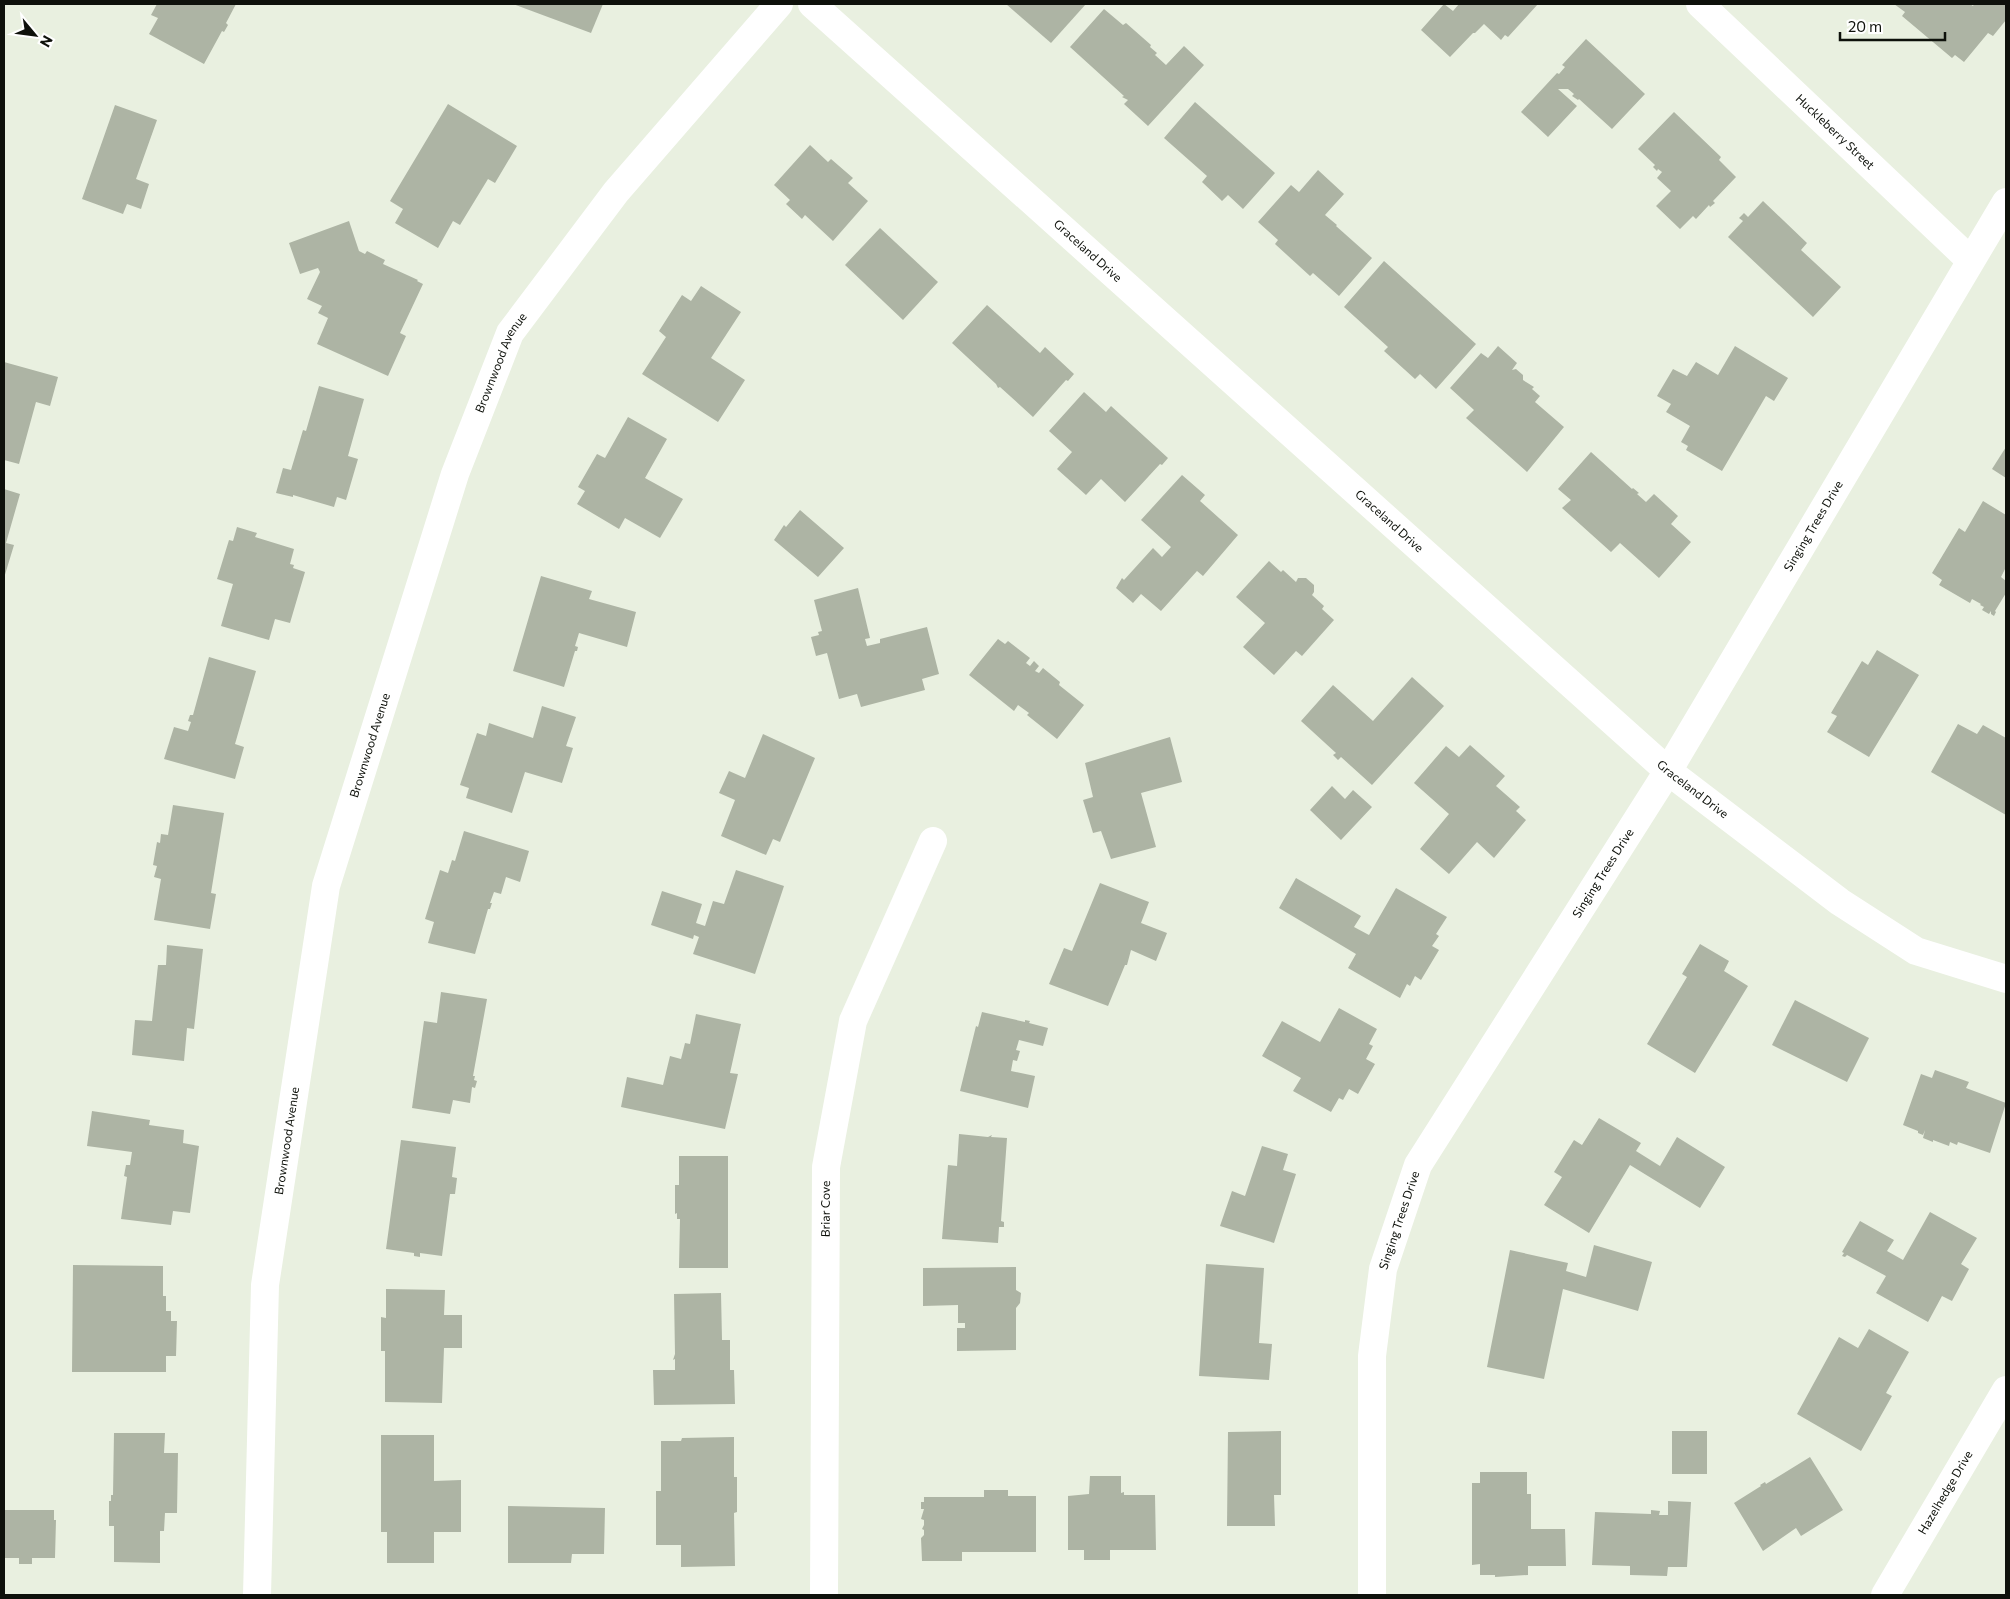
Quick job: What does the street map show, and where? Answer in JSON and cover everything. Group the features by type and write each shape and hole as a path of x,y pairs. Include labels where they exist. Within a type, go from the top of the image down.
{"street":[{"name":"Brownwood Avenue","path":"257,1595 265,1285 326,886 455,474 510,333 616,192 779,4"},
{"name":"Graceland Drive","path":"812,4 1668,771 1840,902 1916,951 2006,979"},
{"name":"Huckleberry Street","path":"1700,4 1970,260"},
{"name":"Singing Trees Drive","path":"1372,1595 1372,1356 1383,1269 1418,1165 1668,771 2006,202"},
{"name":"Briar Cove","path":"824,1595 826,1167 854,1021 932,841"},
{"name":"Hazelhedge Drive","path":"1885,1595 2006,1390"}],"building":[{"path":"157,4 236,4 226,23 228,25 224,32 222,31 204,64 149,34 158,18 151,15"},
{"path":"513,4 603,4 591,33"},
{"path":"1006,4 1086,4 1051,43"},
{"path":"1444,4 1453,11 1459,4 1538,4 1508,37 1505,35 1501,40 1484,24 1450,57 1421,30"},
{"path":"1894,4 1970,4 1973,6 1974,4 2006,4 2006,20 1993,36 1988,33 1964,62 1955,55 1952,58 1902,16 1905,12"},
{"path":"1104,9 1123,25 1126,23 1151,45 1150,47 1157,53 1155,55 1166,65 1184,46 1204,65 1148,126 1124,104 1128,100 1122,97 1124,96 1070,47"},
{"path":"1586,39 1645,94 1612,129 1579,99 1572,96 1574,94 1568,89 1558,89 1577,106 1548,137 1521,112 1557,73 1559,74 1565,67 1562,65"},
{"path":"1195,102 1275,173 1243,209 1228,195 1222,201 1202,182 1207,176 1164,138"},
{"path":"448,104 517,146 495,183 488,179 460,225 453,221 438,248 395,223 403,209 390,201"},
{"path":"115,105 157,120 136,179 149,184 141,209 127,204 123,214 82,199"},
{"path":"1674,112 1721,157 1719,160 1736,177 1713,201 1715,203 1710,207 1709,205 1696,219 1693,216 1680,229 1656,206 1671,191 1657,178 1662,172 1658,169 1657,171 1653,167 1655,165 1638,149"},
{"path":"810,145 828,162 831,159 853,178 848,183 868,201 833,241 805,215 802,219 786,204 790,200 774,185"},
{"path":"1318,170 1344,194 1325,215 1372,258 1339,296 1313,273 1310,276 1275,244 1278,240 1258,222 1291,185 1299,192"},
{"path":"1763,201 1807,243 1801,250 1841,287 1813,317 1728,237 1743,221 1739,218 1744,213 1748,217"},
{"path":"349,221 359,251 365,254 367,251 385,260 383,264 423,284 400,333 406,336 388,376 317,344 328,318 318,313 322,306 307,299 320,272 318,268 300,274 289,243"},
{"path":"880,228 938,282 903,320 845,265"},
{"path":"1384,261 1476,344 1436,389 1420,374 1415,379 1384,351 1388,347 1344,307"},
{"path":"701,286 741,312 711,358 745,380 718,422 642,374 666,337 659,331 682,295 691,301"},
{"path":"987,305 1040,353 1045,347 1074,374 1068,381 1066,380 1033,417 1000,387 998,388 952,343"},
{"path":"1498,346 1517,363 1512,370 1516,369 1523,375 1523,380 1534,387 1532,389 1540,396 1535,402 1564,427 1527,472 1466,418 1474,410 1450,388 1481,353 1488,358"},
{"path":"1735,346 1788,378 1774,401 1766,396 1722,471 1686,450 1688,446 1681,442 1690,426 1666,412 1671,404 1657,396 1673,369 1687,376 1696,362 1718,375"},
{"path":"4,362 58,377 50,406 36,402 19,464 4,460"},
{"path":"319,386 364,399 348,456 358,459 346,500 337,497 334,507 293,495 293,497 276,493 283,468 291,470 303,430 306,431"},
{"path":"1084,392 1106,412 1111,406 1168,458 1162,465 1160,464 1125,502 1101,479 1086,495 1057,469 1072,452 1049,431"},
{"path":"628,417 667,439 645,478 683,499 660,538 625,518 619,529 577,504 585,491 578,487 597,454 605,458"},
{"path":"2006,447 2006,478 1992,469"},
{"path":"1591,452 1632,489 1639,493 1637,494 1646,502 1654,494 1678,516 1671,524 1691,542 1659,578 1620,543 1611,552 1562,508 1571,500 1558,489"},
{"path":"1182,475 1205,495 1200,501 1238,535 1203,576 1197,571 1161,611 1141,594 1133,603 1116,588 1122,578 1124,580 1153,548 1162,557 1171,547 1141,520"},
{"path":"4,489 20,494 6,543 14,545 4,578"},
{"path":"1983,501 2006,515 2006,567 2001,577 2006,581 2006,593 1994,616 1991,614 1991,611 1989,614 1982,610 1984,607 1981,604 1972,599 1970,603 1939,585 1942,580 1932,573 1959,528 1965,532"},
{"path":"800,510 844,548 818,577 774,540 784,525 786,527"},
{"path":"237,527 257,533 255,537 294,549 290,564 294,565 293,568 305,572 290,623 275,619 269,640 221,626 233,584 217,579 229,540 233,541"},
{"path":"1269,561 1296,582 1298,578 1306,578 1314,585 1312,595 1324,606 1322,609 1334,620 1302,656 1296,651 1274,675 1243,647 1265,623 1236,597"},
{"path":"541,576 592,591 589,599 636,612 627,647 579,633 575,646 578,647 577,651 575,651 564,687 513,671"},
{"path":"858,588 870,638 865,639 867,646 880,643 880,639 927,627 939,674 922,679 925,690 861,707 857,694 839,699 827,653 816,656 811,637 819,635 818,632 822,631 814,600"},
{"path":"998,639 1005,644 1008,641 1030,658 1026,663 1030,666 1034,661 1039,666 1035,671 1039,673 1043,668 1060,682 1059,685 1084,705 1057,739 1027,715 1029,713 1018,705 1014,711 969,675"},
{"path":"1877,650 1919,675 1869,757 1827,732 1837,716 1831,713 1862,661 1868,665"},
{"path":"209,657 256,671 235,744 244,747 235,779 164,759 174,727 188,731 191,722 188,721 190,715 193,715"},
{"path":"1412,677 1444,706 1372,785 1341,757 1338,760 1333,755 1336,753 1301,721 1333,685 1373,721"},
{"path":"542,706 576,717 566,746 573,748 562,783 525,772 512,813 466,798 469,788 460,785 477,733 486,736 489,723 533,738"},
{"path":"1958,724 1977,734 1983,725 2006,738 2006,815 1931,772"},
{"path":"763,734 815,758 780,842 773,839 766,855 721,836 735,800 719,793 729,771 745,778"},
{"path":"1170,737 1182,782 1141,793 1156,847 1111,859 1101,831 1093,833 1083,800 1093,797 1085,763"},
{"path":"1470,745 1505,776 1496,786 1520,807 1516,811 1526,820 1494,858 1477,842 1449,874 1420,849 1449,814 1414,783 1446,746 1459,757"},
{"path":"1332,786 1345,799 1353,790 1372,807 1341,840 1310,810"},
{"path":"173,805 224,813 211,893 216,894 210,929 154,920 161,879 154,877 157,866 153,865 157,842 160,843 161,834 168,835"},
{"path":"464,831 529,851 520,882 506,877 501,894 494,892 475,954 428,943 434,922 425,919 440,870 448,873 452,860 455,861"},
{"path":"736,870 784,886 755,974 693,954 699,937 694,935 693,939 651,925 662,891 702,904 696,923 705,926 713,901 724,904"},
{"path":"1296,878 1361,916 1354,927 1369,935 1396,888 1447,917 1436,934 1439,936 1432,946 1439,950 1421,980 1415,976 1410,986 1407,984 1400,998 1348,968 1356,954 1279,908"},
{"path":"1100,883 1149,902 1141,923 1167,933 1156,961 1131,950 1127,965 1125,965 1108,1006 1049,984 1064,948 1072,951"},
{"path":"1700,944 1729,961 1724,971 1748,986 1695,1073 1647,1044 1687,977 1682,974"},
{"path":"167,945 203,949 194,1029 187,1028 184,1061 132,1055 135,1020 152,1021 158,965 166,965"},
{"path":"441,992 487,999 473,1076 475,1076 474,1080 477,1081 475,1088 472,1087 470,1103 453,1100 450,1114 412,1108 424,1021 437,1023"},
{"path":"1795,1000 1869,1038 1847,1082 1772,1045"},
{"path":"1339,1008 1377,1029 1369,1044 1373,1046 1366,1059 1375,1064 1358,1094 1349,1089 1343,1100 1339,1098 1331,1112 1293,1091 1301,1078 1262,1056 1282,1021 1320,1042"},
{"path":"982,1012 1025,1022 1025,1020 1030,1021 1029,1023 1048,1028 1043,1046 1019,1040 1016,1050 1020,1051 1017,1061 1013,1060 1011,1071 1035,1076 1028,1108 960,1091 976,1026 978,1027"},
{"path":"696,1014 741,1024 730,1073 738,1074 725,1129 621,1107 627,1077 663,1085 670,1056 681,1059 685,1043 690,1044"},
{"path":"1935,1070 1969,1082 1966,1088 2006,1103 1990,1153 1958,1142 1957,1145 1950,1142 1949,1146 1933,1140 1933,1142 1923,1138 1925,1130 1923,1135 1903,1125 1921,1074 1932,1078"},
{"path":"92,1111 150,1120 149,1125 184,1130 183,1143 199,1146 190,1213 173,1211 171,1225 121,1219 127,1177 124,1176 126,1165 130,1165 132,1152 87,1146"},
{"path":"1599,1118 1641,1143 1636,1151 1660,1166 1677,1137 1725,1167 1700,1208 1630,1165 1589,1233 1544,1205 1562,1177 1554,1172 1574,1140 1582,1145"},
{"path":"959,1134 988,1137 992,1135 991,1137 1007,1138 1001,1221 1004,1222 1004,1227 999,1227 998,1243 942,1239 948,1165 957,1166"},
{"path":"401,1140 456,1147 452,1177 457,1178 455,1194 450,1194 442,1256 420,1253 420,1257 414,1256 414,1253 386,1249"},
{"path":"1262,1146 1288,1154 1283,1170 1296,1174 1274,1243 1220,1226 1232,1191 1245,1196"},
{"path":"679,1156 728,1156 728,1268 679,1268 680,1219 677,1219 677,1213 675,1214 675,1185 679,1185"},
{"path":"1930,1212 1977,1238 1961,1264 1969,1269 1952,1301 1942,1296 1928,1322 1876,1293 1886,1276 1847,1255 1845,1257 1842,1256 1844,1253 1842,1252 1860,1221 1894,1240 1887,1251 1903,1260"},
{"path":"1594,1245 1652,1262 1638,1311 1563,1289 1544,1379 1487,1367 1510,1250 1568,1263 1566,1271 1586,1277"},
{"path":"1206,1264 1264,1268 1259,1343 1272,1344 1269,1380 1199,1376"},
{"path":"73,1265 163,1266 163,1296 166,1296 166,1311 171,1311 171,1321 177,1321 176,1356 166,1356 166,1372 72,1372"},
{"path":"1016,1267 1016,1290 1021,1293 1020,1303 1016,1308 1016,1350 957,1351 957,1328 965,1328 965,1323 958,1323 958,1305 923,1306 923,1268"},
{"path":"386,1289 445,1290 444,1315 462,1315 462,1348 444,1348 442,1403 385,1402 385,1351 381,1351 381,1317 386,1318"},
{"path":"721,1293 722,1340 730,1340 730,1370 734,1370 735,1404 654,1405 653,1370 675,1370 675,1359 673,1360 675,1354 674,1294"},
{"path":"1869,1329 1909,1352 1886,1393 1892,1396 1861,1451 1797,1414 1839,1337 1858,1348"},
{"path":"1281,1431 1281,1495 1274,1495 1275,1526 1227,1526 1228,1432"},
{"path":"1672,1431 1707,1431 1707,1474 1672,1474"},
{"path":"114,1433 165,1433 164,1453 178,1453 177,1513 165,1513 164,1531 160,1531 160,1563 114,1562 114,1526 109,1526 109,1501 111,1501 111,1495 113,1495"},
{"path":"381,1435 434,1435 434,1481 461,1480 461,1532 434,1532 434,1563 387,1563 387,1532 381,1532"},
{"path":"734,1437 734,1477 737,1477 737,1512 734,1513 735,1566 681,1567 681,1545 656,1545 656,1491 661,1491 661,1441 681,1441 682,1438"},
{"path":"1810,1457 1843,1510 1801,1536 1796,1528 1763,1551 1734,1503 1760,1485 1765,1482 1766,1484"},
{"path":"1480,1472 1527,1472 1527,1494 1531,1494 1531,1529 1565,1529 1566,1566 1528,1566 1528,1575 1495,1577 1495,1575 1480,1575 1480,1564 1472,1565 1472,1483 1480,1483"},
{"path":"1090,1476 1121,1476 1121,1493 1124,1492 1124,1495 1155,1495 1156,1550 1110,1550 1110,1560 1084,1560 1084,1550 1068,1550 1068,1496 1089,1494"},
{"path":"984,1490 1008,1490 1008,1496 1036,1496 1036,1552 962,1552 962,1561 922,1561 921,1538 924,1535 924,1530 922,1529 924,1520 921,1519 924,1509 921,1509 921,1502 924,1502 924,1497 984,1497"},
{"path":"1668,1501 1691,1502 1687,1567 1668,1567 1667,1576 1630,1575 1630,1566 1592,1565 1595,1512 1651,1514 1651,1510 1660,1511 1659,1515 1668,1515"},
{"path":"508,1506 605,1508 604,1554 572,1554 571,1563 508,1563"},
{"path":"4,1510 54,1510 54,1520 56,1520 55,1558 32,1558 32,1564 19,1564 19,1558 4,1558"}]}
